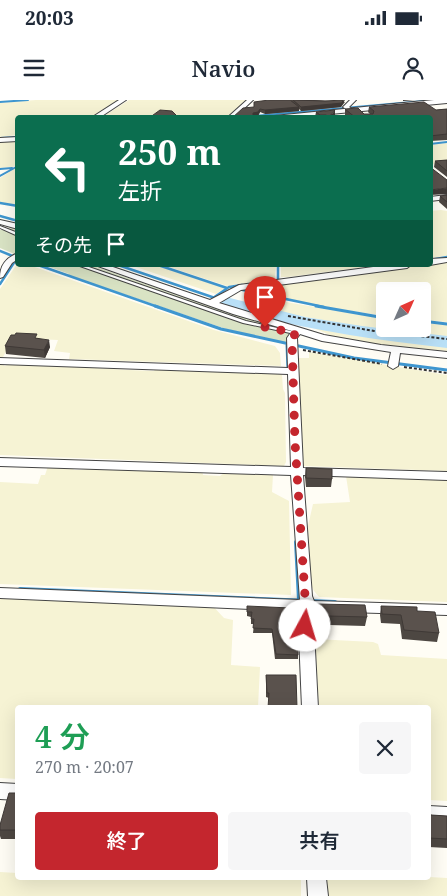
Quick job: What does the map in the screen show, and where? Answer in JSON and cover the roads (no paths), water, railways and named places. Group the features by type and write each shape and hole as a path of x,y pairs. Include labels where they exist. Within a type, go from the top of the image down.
{"street":[{"path":"99,115 123,100"},
{"path":"233,115 250,100"},
{"path":"348,108 353,100"},
{"path":"269,115 348,108 358,109 424,101 447,101"},
{"path":"358,109 365,115"},
{"path":"0,140 15,139"},
{"path":"433,199 447,197"},
{"path":"0,222 15,226"},
{"path":"0,276 15,257"},
{"path":"433,262 447,260"},
{"path":"106,267 216,301 296,331 322,338 396,350 447,355"},
{"path":"216,301 235,289 393,267"},
{"path":"296,331 292,338 290,371 294,472 305,596 310,705"},
{"path":"393,364 396,350"},
{"path":"0,361 290,371"},
{"path":"0,462 447,476"},
{"path":"0,593 304,603 447,610"},
{"path":"0,791 15,792"},
{"path":"431,814 447,815"},
{"path":"317,880 318,896"}],"lane":[{"path":"0,227 15,234"},
{"path":"85,267 245,322 296,331"}],"waterway":[{"path":"0,102 28,100"},
{"path":"264,115 435,100"},
{"path":"0,138 15,137"},
{"path":"433,144 447,142"},
{"path":"0,169 12,168"},
{"path":"0,176 15,168"},
{"path":"0,203 15,206"},
{"path":"0,216 15,220"},
{"path":"0,251 15,257"},
{"path":"433,259 447,257"},
{"path":"0,284 15,261"},
{"path":"44,267 158,307"},
{"path":"124,267 214,298"},
{"path":"164,267 227,288"},
{"path":"278,267 278,280"},
{"path":"214,298 229,287 242,285"},
{"path":"238,289 324,307"},
{"path":"222,301 305,322 362,332 447,342"},
{"path":"155,306 221,329 354,358 447,370"},
{"path":"316,306 376,316"},
{"path":"431,322 447,324"},
{"path":"287,345 288,370"},
{"path":"296,542 299,600"},
{"path":"20,589 335,602"}]}
